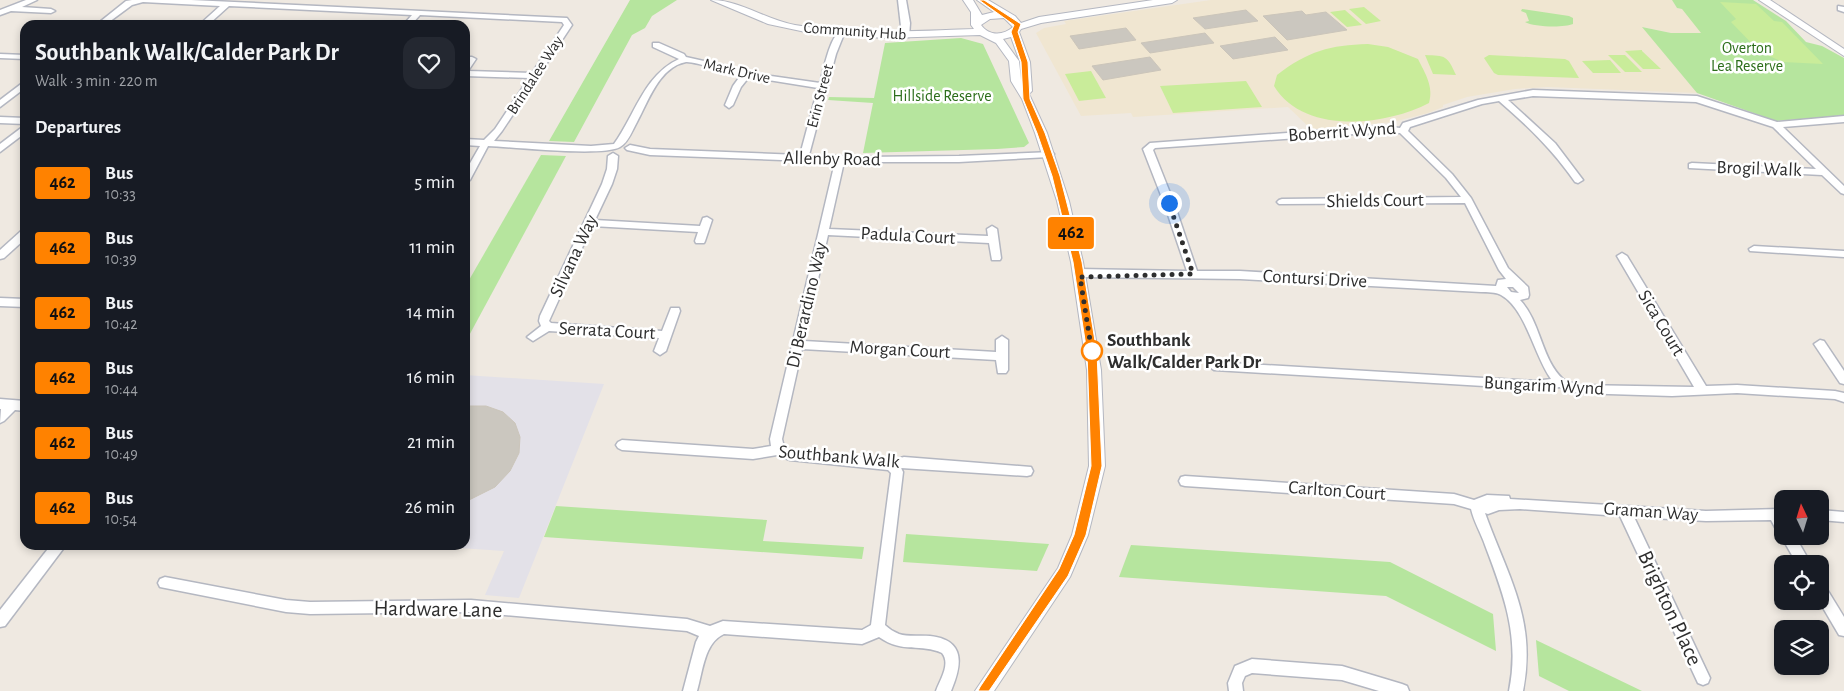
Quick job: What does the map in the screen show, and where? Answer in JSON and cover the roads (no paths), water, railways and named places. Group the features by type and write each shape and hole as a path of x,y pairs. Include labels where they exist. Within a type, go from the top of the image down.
{"street":[{"path":"0,13 34,0"},
{"path":"107,20 129,3 142,0"},
{"name":"Brindalee Way","path":"142,0 322,7 417,14 564,20 568,25 490,143"},
{"path":"902,0 909,35"},
{"path":"968,0 977,12 980,27 1011,54 1014,60 1016,81 1027,99 1048,152 1070,226 1080,275 1090,336 1096,408 1097,466 1080,535 1064,572 984,691"},
{"path":"982,0 1015,21 1025,62 1027,99"},
{"path":"980,27 997,36 1039,20 1128,0"},
{"path":"980,27 993,15 1006,16 1081,10 1172,0"},
{"path":"1764,0 1844,52"},
{"name":"Community Hub","path":"718,1 746,14 775,22 840,34 933,34 980,27"},
{"path":"209,20 227,4"},
{"path":"11,9 51,11"},
{"path":"412,20 417,14"},
{"name":"Erin Street","path":"803,159 832,54 840,34"},
{"name":"Mark Drive","path":"656,44 681,56 684,60 692,60 802,85 823,86"},
{"path":"0,56 20,57"},
{"name":"Silvana Way","path":"547,327 544,321 545,316 590,223 627,135 654,82 668,69 684,60"},
{"path":"470,71 534,76"},
{"path":"730,105 737,86 747,74"},
{"path":"0,104 20,88"},
{"name":"Boberrit Wynd","path":"1193,274 1148,149 1153,146 1383,129 1403,131 1406,126 1466,106 1500,98 1560,93 1697,99 1776,125 1844,191"},
{"path":"1500,98 1543,134 1560,153 1578,180"},
{"path":"0,120 20,121"},
{"path":"1776,125 1844,120"},
{"path":"1403,131 1448,176 1468,200 1504,270 1509,289 1522,310 1550,371 1560,383"},
{"path":"0,150 20,132"},
{"name":"Allenby Road","path":"470,142 620,151 840,160 920,160 1048,152"},
{"path":"470,172 490,143"},
{"name":"Di Berardino Way","path":"778,450 776,441 840,160"},
{"name":"Brogil Walk","path":"1692,166 1826,172"},
{"name":"Shields Court","path":"1282,202 1468,200"},
{"path":"590,223 706,224 700,240"},
{"path":"992,229 996,258"},
{"name":"Padula Court","path":"824,232 993,240"},
{"path":"0,256 20,238"},
{"path":"1754,249 1844,254"},
{"name":"Sica Court","path":"1622,256 1702,390"},
{"name":"Contursi Drive","path":"1080,275 1193,274 1509,289"},
{"path":"0,302 20,303"},
{"name":"Serrata Court","path":"660,350 675,311"},
{"path":"533,337 547,327"},
{"name":"Serrata Court","path":"547,327 666,335"},
{"path":"1002,340 1002,370"},
{"path":"1820,344 1844,380"},
{"name":"Morgan Court","path":"798,345 1002,356"},
{"name":"Bungarim Wynd","path":"1214,366 1535,386 1560,383 1577,389 1672,392 1737,389 1835,395 1844,398"},
{"path":"0,418 6,405 20,406"},
{"name":"Southbank Walk","path":"622,445 753,454 778,450 790,455 892,465 904,462 1027,471"},
{"path":"690,691 703,642 710,633 723,627 862,637 872,634 878,628 897,472 892,465"},
{"name":"Carlton Court","path":"1186,481 1454,499 1482,507"},
{"name":"Graman Way","path":"1482,507 1520,504 1725,516 1774,514"},
{"path":"1482,507 1485,513 1486,530 1517,622 1521,652 1516,691"},
{"name":"Brighton Place","path":"1624,510 1702,678"},
{"path":"1829,516 1844,517"},
{"path":"0,621 55,550"},
{"name":"Hardware Lane","path":"165,583 286,606 310,608 471,606 687,625 710,633"},
{"path":"1829,605 1844,630"},
{"path":"878,628 887,635 902,641 941,645 948,649 953,659 952,676 943,691"},
{"path":"1236,691 1235,683 1240,671 1252,666 1342,673 1402,691"}],"place":[{"name":"Southbank Walk/Calder Park Dr","path":"1092,351"}],"park label":[{"name":"Overton Lea Reserve","path":"1747,57"},
{"name":"Hillside Reserve","path":"942,96"}]}
